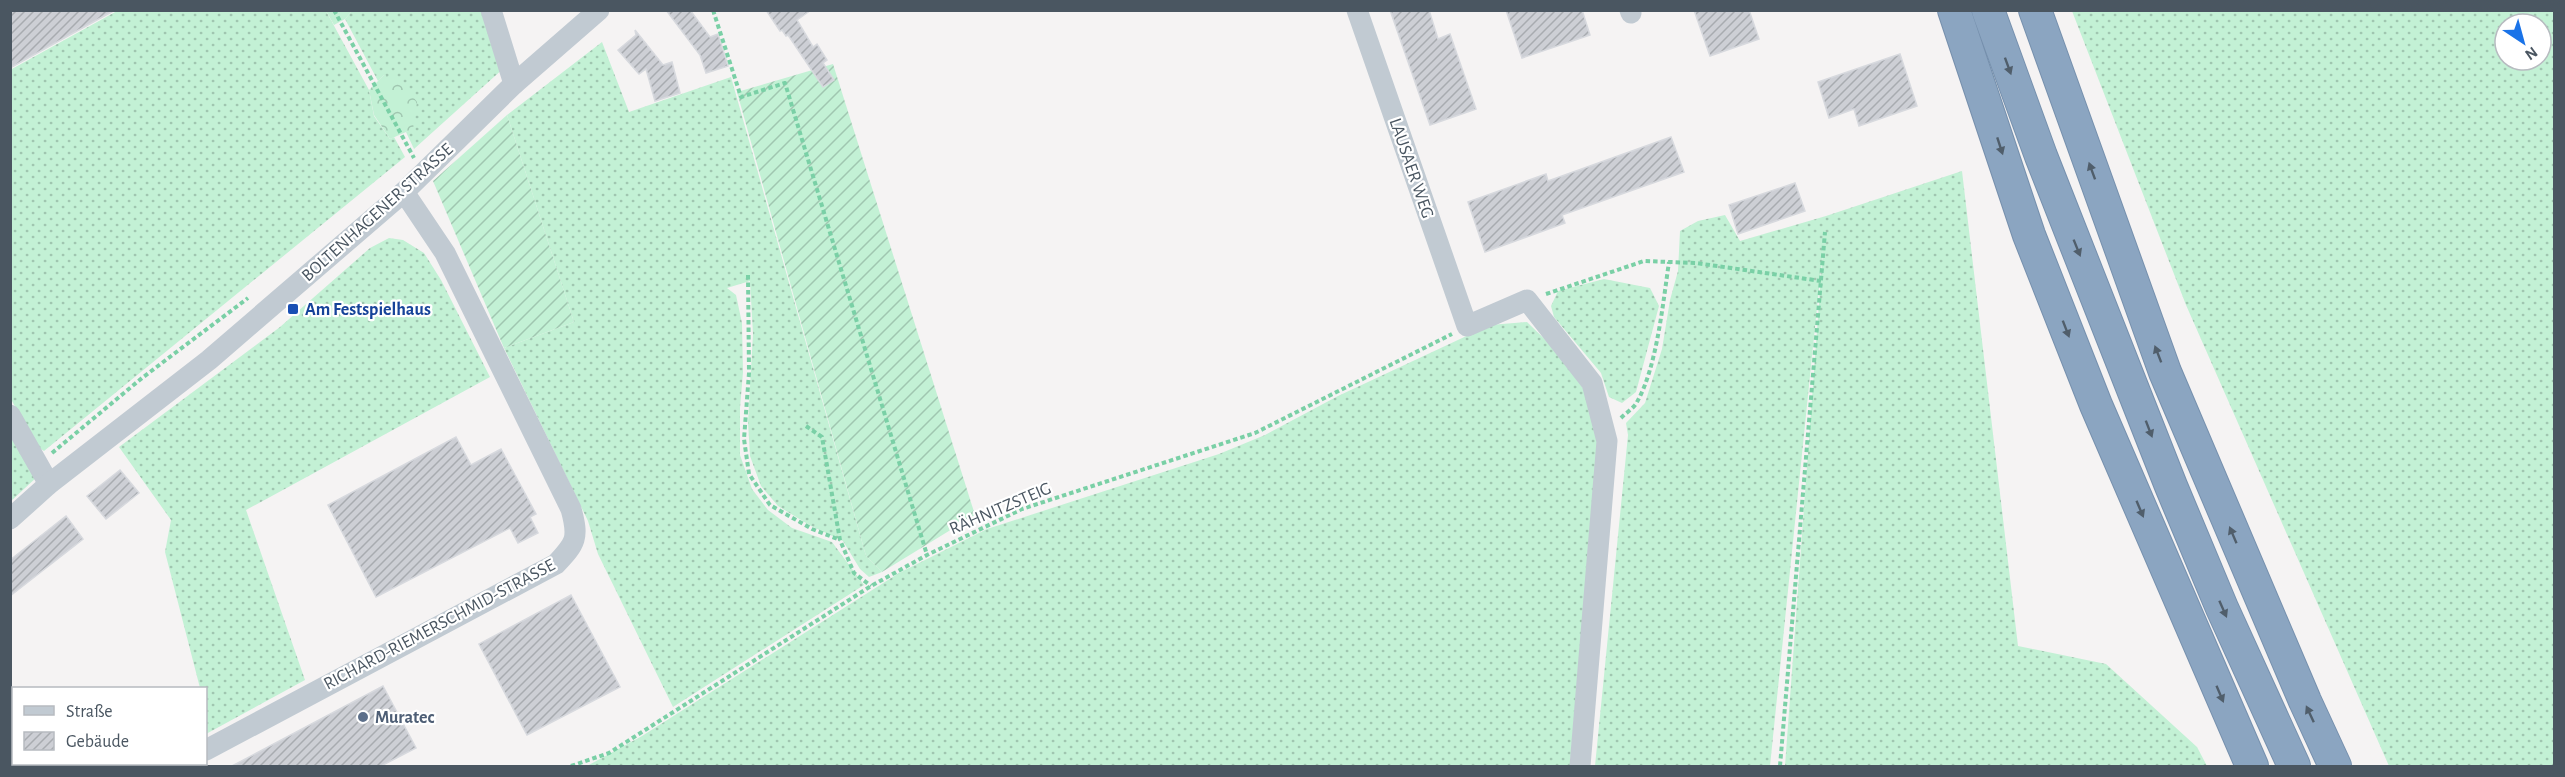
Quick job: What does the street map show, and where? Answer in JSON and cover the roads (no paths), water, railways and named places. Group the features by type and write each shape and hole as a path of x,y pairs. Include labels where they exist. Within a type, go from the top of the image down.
{"highway":[{"path":"1954,10 2029,235 2091,394 2252,766"},
{"path":"1988,10 2041,156 2171,486 2222,608 2294,766"},
{"path":"2035,10 2165,372 2335,766"}],"street":[{"path":"491,10 514,84"},
{"name":"BOLTENHAGENER STRASSE","path":"10,519 49,484 209,360 404,192 514,84 599,10"},
{"name":"LAUSAER WEG","path":"1357,10 1467,327 1527,300 1592,383 1607,441 1580,766"},
{"name":"RICHARD-RIEMERSCHMID-STRASSE","path":"207,749 556,564 574,545 576,528 571,509 445,253 404,192"},
{"path":"10,415 49,484"}],"place":[{"name":"Am Festspielhaus","path":"293,309"},
{"name":"Muratec","path":"363,717"}]}
